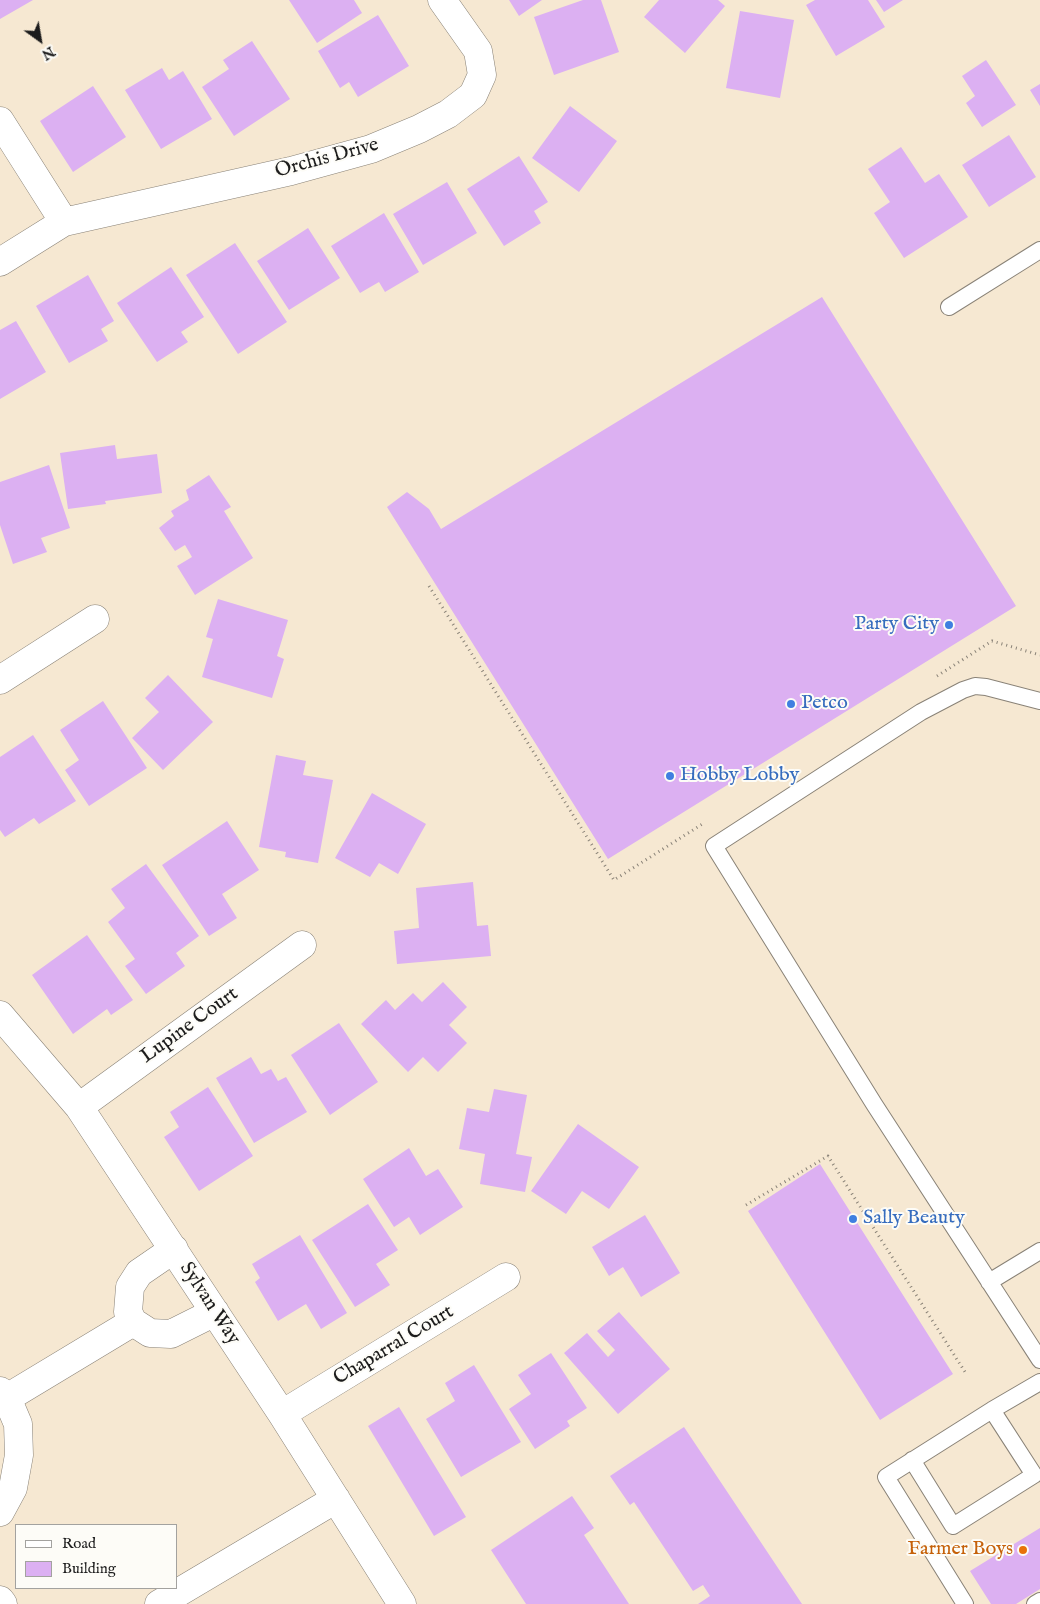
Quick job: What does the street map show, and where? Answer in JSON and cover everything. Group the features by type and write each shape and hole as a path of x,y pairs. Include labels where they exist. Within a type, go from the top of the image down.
{"street":[{"name":"Orchis Drive","path":"0,262 64,222 290,170 371,149 419,130 448,114 473,95 482,75 478,52 442,0"},
{"path":"0,121 64,222"},
{"path":"0,680 95,619"},
{"name":"Lupine Court","path":"78,1106 302,945"},
{"name":"Sylvan Way","path":"0,1015 78,1106 282,1414 402,1604"},
{"path":"174,1249 139,1273 130,1287 128,1312 133,1322 150,1333 171,1334 215,1312"},
{"name":"Chaparral Court","path":"282,1414 506,1278"},
{"path":"0,1512 13,1488 19,1455 18,1424 3,1395 133,1322"},
{"path":"181,1584 336,1499"},
{"path":"0,1516 16,1524"},
{"path":"159,1604 176,1589"},
{"path":"0,1600 3,1604"}],"lane":[{"path":"949,308 1040,250"},
{"path":"1040,701 986,686 975,686 963,690 921,712 714,846 874,1104 1040,1360"},
{"path":"989,1282 1040,1250"},
{"path":"965,1604 886,1477 1040,1382"},
{"path":"912,1460 953,1526 1037,1476 992,1410"},
{"path":"1035,1604 1040,1601"}],"path":[{"path":"429,586 614,880 706,822"},
{"path":"933,678 992,642 1040,655"},
{"path":"746,1205 828,1156 966,1372"}],"building":[{"path":"0,0 33,0 0,19"},
{"path":"289,0 354,0 362,13 317,43"},
{"path":"509,0 542,0 519,16"},
{"path":"583,0 601,0 619,52 554,75 534,17"},
{"path":"659,0 718,0 725,6 685,53 644,17"},
{"path":"815,0 868,0 885,27 836,56 806,5"},
{"path":"876,0 903,0 884,12"},
{"path":"740,11 794,20 780,98 726,88"},
{"path":"378,15 409,66 358,97 349,82 340,88 318,51"},
{"path":"252,41 290,99 234,136 202,87 229,69 223,60"},
{"path":"986,60 1016,105 982,127 966,103 975,96 962,76"},
{"path":"162,68 169,80 183,71 212,119 161,149 125,90"},
{"path":"1040,84 1040,106 1030,90"},
{"path":"93,86 126,137 73,172 40,121"},
{"path":"570,106 617,141 579,192 532,158"},
{"path":"1009,135 1036,177 989,207 962,165"},
{"path":"901,147 925,183 939,174 968,217 904,258 874,213 890,202 868,169"},
{"path":"519,156 548,202 534,211 541,223 504,246 467,189"},
{"path":"447,182 477,233 423,265 393,214"},
{"path":"384,213 419,272 385,292 379,282 360,293 331,246"},
{"path":"308,228 340,278 289,310 257,261"},
{"path":"235,243 287,322 238,354 186,275"},
{"path":"171,267 204,317 181,332 188,342 157,362 117,303"},
{"path":"88,275 114,321 101,329 108,341 69,363 36,306"},
{"path":"822,297 1016,606 608,859 387,507 407,492 429,509 441,529"},
{"path":"16,321 46,372 0,399 0,330"},
{"path":"115,445 117,459 157,454 162,493 105,501 106,504 68,509 60,453"},
{"path":"49,465 70,528 41,538 47,552 13,564 0,525 0,482"},
{"path":"209,475 231,507 224,511 253,558 195,595 177,566 192,557 185,545 175,551 159,528 174,516 171,511 189,500 186,490"},
{"path":"218,599 288,620 277,656 284,659 272,698 202,677 213,639 206,637"},
{"path":"168,675 213,722 163,770 132,738 159,712 145,698"},
{"path":"103,701 147,768 89,806 65,770 79,760 60,730"},
{"path":"33,735 76,801 39,824 34,818 5,837 0,830 0,757"},
{"path":"276,755 306,761 303,775 333,780 318,863 285,857 286,852 259,847"},
{"path":"372,793 426,824 398,874 379,863 370,877 335,858"},
{"path":"227,821 259,870 222,894 237,918 209,936 162,865"},
{"path":"146,864 199,936 176,953 185,966 146,994 125,966 135,959 108,922 125,908 111,889"},
{"path":"473,882 477,926 488,925 491,956 397,964 394,931 419,928 416,888"},
{"path":"87,935 133,1000 111,1015 107,1009 73,1034 32,975"},
{"path":"443,982 467,1007 449,1025 467,1043 438,1072 423,1057 408,1072 361,1024 386,1000 395,1010 413,993 422,1002"},
{"path":"339,1023 378,1082 330,1115 291,1055"},
{"path":"251,1057 261,1074 271,1069 278,1081 286,1077 307,1112 254,1143 216,1078"},
{"path":"208,1087 253,1156 199,1191 164,1137 179,1127 170,1112"},
{"path":"494,1089 527,1095 516,1154 532,1157 525,1192 480,1184 485,1154 459,1149 467,1108 489,1112"},
{"path":"578,1124 639,1167 609,1209 582,1191 566,1214 531,1191"},
{"path":"409,1148 426,1176 438,1169 463,1207 420,1235 409,1217 394,1227 363,1179"},
{"path":"820,1164 953,1374 880,1420 748,1211"},
{"path":"368,1204 398,1250 376,1264 390,1285 355,1307 312,1240"},
{"path":"645,1215 680,1273 641,1297 623,1267 609,1276 592,1247"},
{"path":"300,1235 347,1313 321,1329 306,1304 278,1321 255,1282 260,1278 252,1264"},
{"path":"619,1312 670,1369 618,1414 564,1353 587,1333 608,1357 615,1350 597,1331"},
{"path":"551,1353 587,1408 567,1421 570,1426 535,1449 509,1409 531,1394 518,1375"},
{"path":"474,1365 521,1442 461,1477 426,1419 455,1401 445,1383"},
{"path":"399,1407 466,1517 434,1536 368,1426"},
{"path":"684,1427 802,1604 698,1604 710,1596 703,1585 693,1591 634,1502 630,1505 610,1476"},
{"path":"572,1496 594,1528 584,1535 629,1604 526,1604 491,1550"},
{"name":"Farmer Boys","path":"1040,1528 1040,1589 1016,1604 991,1604 970,1571"}],"place":[{"name":"Party City","path":"949,625"},
{"name":"Petco","path":"791,704"},
{"name":"Hobby Lobby","path":"670,776"},
{"name":"Sally Beauty","path":"853,1219"},
{"name":"Farmer Boys","path":"1023,1550"}]}
